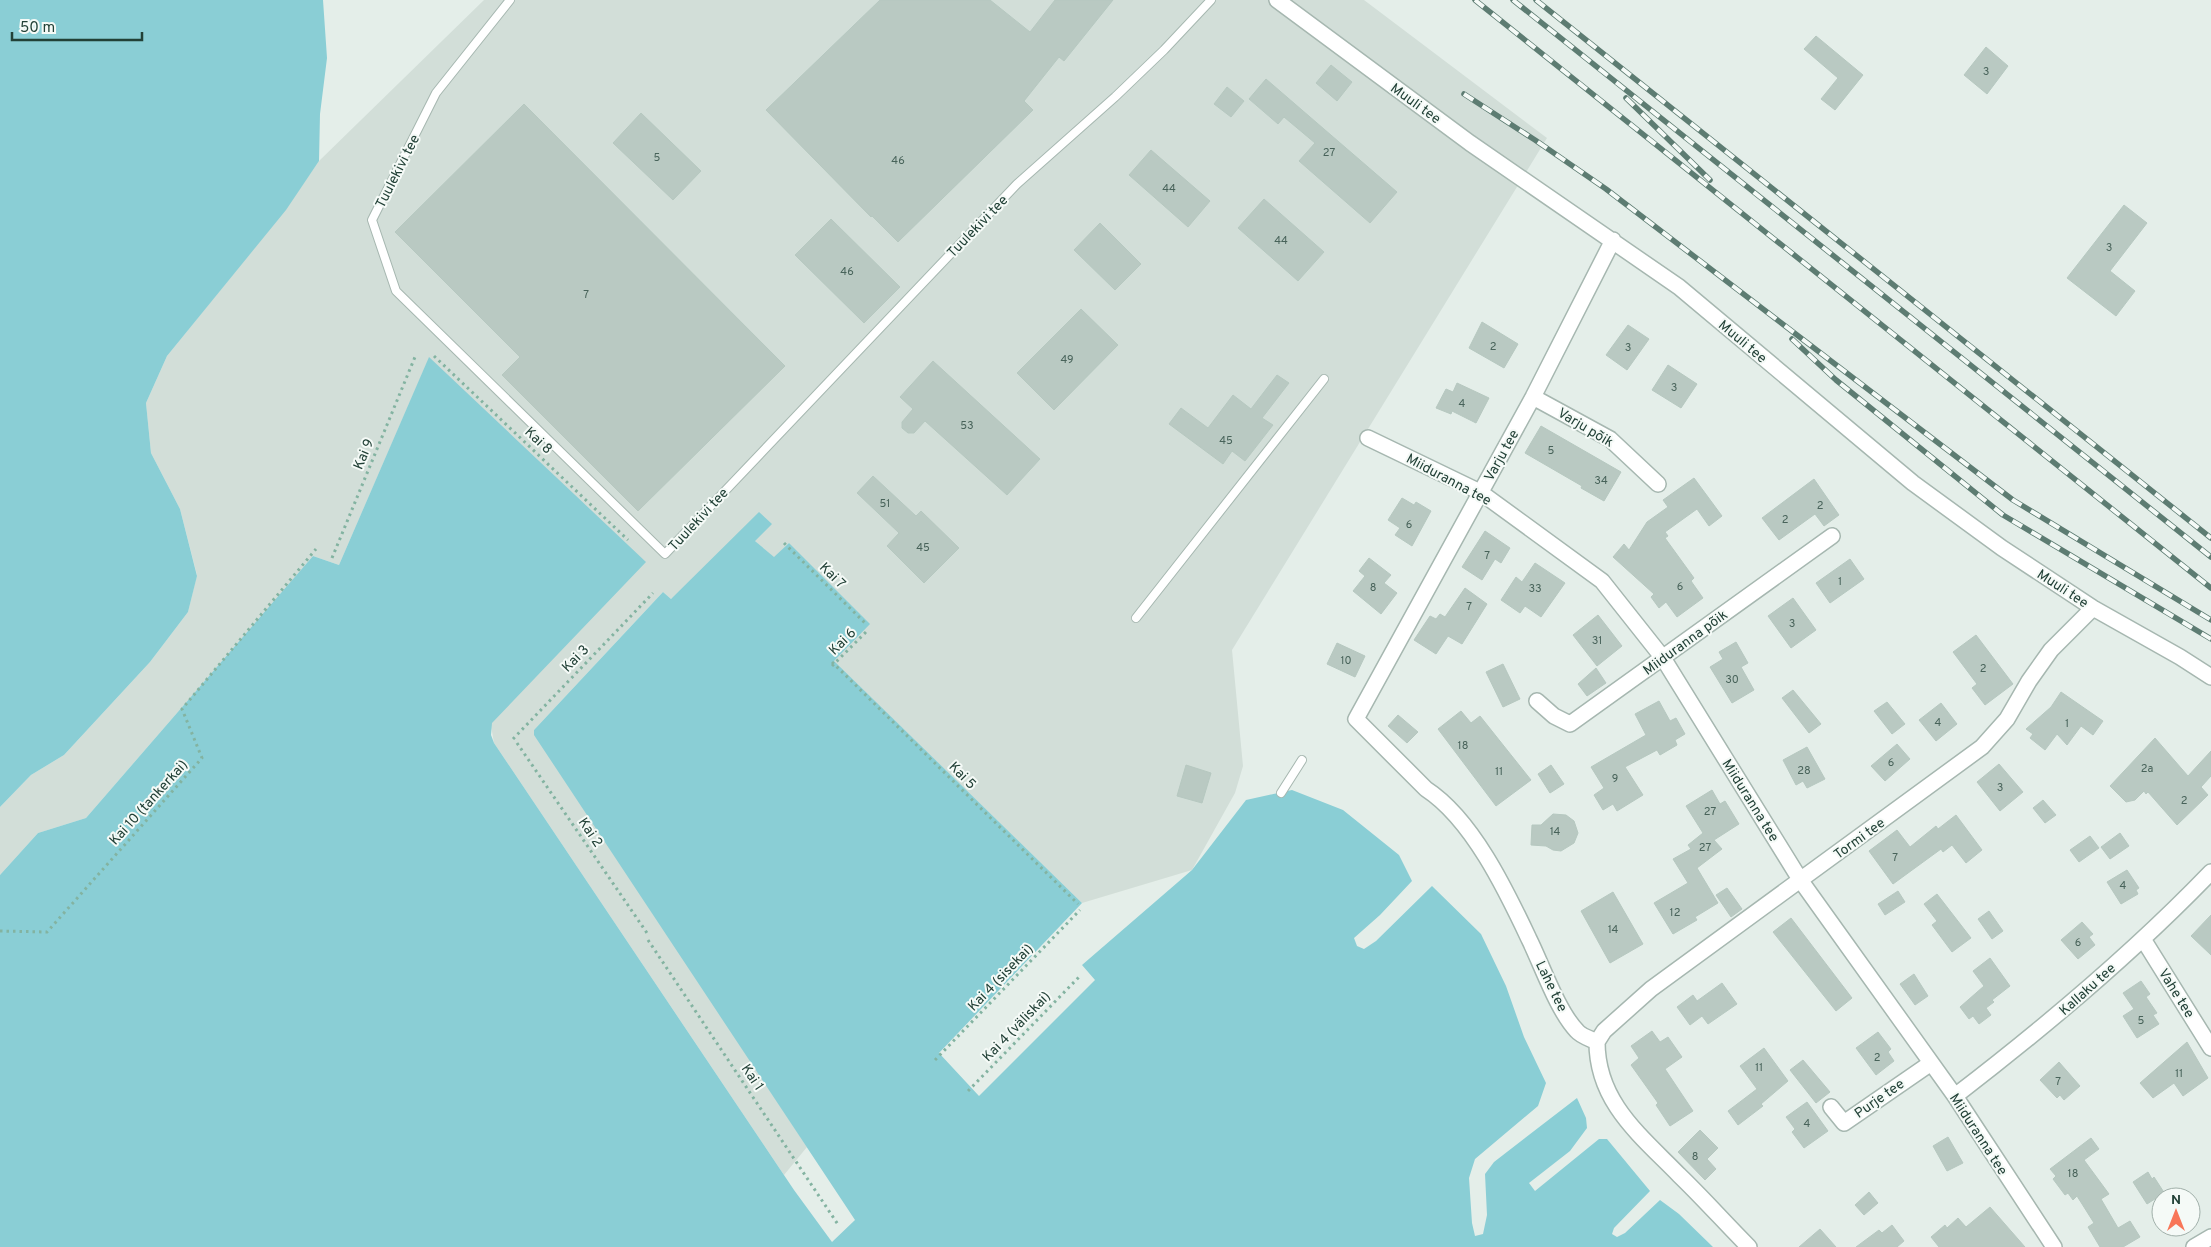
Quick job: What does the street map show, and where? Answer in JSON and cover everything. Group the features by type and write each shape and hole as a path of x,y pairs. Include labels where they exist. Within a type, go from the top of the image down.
{"street":[{"name":"Muuli tee","path":"1277,0 1470,143 1679,287 1913,484 2002,548 2093,608 2211,677"},
{"name":"Varju tee","path":"1356,719 1533,397 1613,240"},
{"name":"Varju põik","path":"1533,397 1610,439 1658,484"},
{"name":"Miiduranna tee","path":"1368,438 1480,492 1602,581 1663,658 1801,881 1955,1096 2054,1247"},
{"name":"Miiduranna põik","path":"1537,701 1554,716 1570,724 1832,536"},
{"name":"Tormi tee","path":"1597,1042 1604,1031 1651,989 1982,748 2006,719 2051,650 2093,608"},
{"name":"Lahe tee","path":"1356,719 1426,789 1438,796 1470,831 1516,910 1561,1007 1578,1032 1597,1042"},
{"name":"Kallaku tee","path":"1955,1096 2031,1038 2164,920 2211,872"},
{"name":"Vahe tee","path":"2143,939 2211,1048"},
{"path":"1597,1042 1597,1062 1615,1105 1638,1135 1748,1247"},
{"name":"Purje tee","path":"1831,1107 1844,1123 1931,1063"},
{"path":"2194,1247 2211,1237"}],"lane":[{"name":"Tuulekivi tee","path":"510,0 436,93 372,220 396,291 665,554 1017,184 1122,90 1164,50 1211,0"},
{"path":"1136,618 1324,379"},
{"path":"1282,792 1302,760"}],"path":[{"name":"Kai 8","path":"434,356 628,540"},
{"name":"Kai 9","path":"332,558 415,357"},
{"name":"Kai 7","path":"784,543 866,624"},
{"name":"Kai 10 (tankerkai)","path":"0,931 47,932 202,758 182,708 316,549"},
{"name":"Kai 3","path":"513,739 653,592"},
{"name":"Kai 6","path":"832,664 867,632"},
{"name":"Kai 5","path":"832,664 1078,904"},
{"name":"Kai 2","path":"517,743 647,933"},
{"name":"Kai 4 (sisekai)","path":"935,1060 1080,910"},
{"name":"Kai 1","path":"648,940 839,1226"},
{"name":"Kai 4 (väliskai)","path":"968,1091 1080,977"}],"shaded area":[{"path":"484,0 1364,0 1547,138 1232,650 1243,766 1235,793 1192,870 1082,903 833,661 789,543 774,558 755,541 671,599 663,592 534,730 807,1147 784,1175 494,743 429,358 339,565 313,556 86,818 38,833 0,875 0,807 31,775 64,755 150,662 188,612 197,575 180,509 151,453 146,403 167,356 285,210 319,161"}],"water":[{"path":"0,0 323,0 327,58 320,114 319,161 286,210 167,356 146,403 151,453 180,509 197,576 188,612 150,662 64,755 31,775 0,807"},
{"path":"429,357 646,562 492,723 491,735 494,743 794,1190 832,1242 855,1220 534,735 534,730 663,592 671,599 759,512 772,524 755,541 774,557 789,543 870,624 834,661 1082,903 939,1053 979,1096 1095,980 1082,965 1192,870 1246,800 1292,790 1343,810 1399,855 1412,881 1380,915 1354,938 1357,946 1364,949 1376,941 1432,886 1481,934 1506,986 1524,1037 1546,1083 1538,1106 1475,1159 1469,1178 1472,1223 1475,1236 1483,1234 1487,1215 1485,1174 1494,1162 1577,1098 1586,1118 1587,1128 1570,1151 1529,1183 1535,1191 1599,1139 1607,1139 1650,1191 1614,1228 1612,1234 1617,1237 1625,1233 1660,1200 1679,1214 1713,1247 0,1247 0,875 38,833 86,818 313,556 339,565"}],"building":[{"path":"880,0 990,0 1030,32 1055,0 1113,0 1064,61 1059,57 1024,101 1033,110 898,242 766,110"},
{"path":"1816,36 1863,75 1835,110 1821,99 1838,78 1804,49"},
{"path":"1986,47 2008,66 1987,94 1964,75"},
{"path":"1331,65 1352,82 1337,101 1316,83"},
{"path":"1266,79 1397,192 1370,223 1299,161 1315,143 1284,117 1278,124 1249,99"},
{"path":"1227,87 1244,101 1231,117 1214,104"},
{"path":"524,104 785,366 638,511 502,375 520,357 395,232"},
{"path":"641,113 701,171 673,200 613,143"},
{"path":"1151,150 1210,201 1188,227 1129,175"},
{"path":"1264,199 1324,252 1298,281 1238,228"},
{"path":"2124,205 2147,223 2110,271 2135,291 2116,316 2067,278"},
{"path":"831,219 900,287 864,323 795,255"},
{"path":"1100,223 1141,264 1115,290 1074,250"},
{"path":"1081,309 1118,345 1054,410 1017,373"},
{"path":"1482,322 1518,344 1504,368 1469,348"},
{"path":"1628,325 1649,339 1627,370 1606,355"},
{"path":"933,361 1040,459 1007,495 925,421 914,433 908,433 902,428 902,422 913,409 900,397"},
{"path":"1668,365 1697,384 1681,408 1652,390"},
{"path":"1277,375 1289,383 1262,418 1273,425 1245,461 1232,451 1223,464 1169,424 1181,408 1208,428 1233,395 1251,409"},
{"path":"1457,383 1489,398 1476,423 1452,411 1451,414 1436,408 1446,389 1453,392"},
{"path":"1541,426 1621,472 1604,501 1525,453"},
{"path":"873,476 916,516 921,511 959,548 924,583 887,546 899,533 857,493"},
{"path":"1694,478 1722,516 1709,526 1697,509 1665,532 1668,536 1665,538 1694,578 1691,581 1703,598 1677,617 1666,602 1659,608 1651,597 1654,594 1613,557 1624,544 1629,550 1647,522 1668,507 1663,500"},
{"path":"1814,479 1839,515 1824,526 1815,514 1779,540 1762,518"},
{"path":"1402,498 1414,505 1416,502 1431,511 1412,546 1395,535 1400,528 1388,520"},
{"path":"1485,531 1510,548 1501,563 1495,559 1482,580 1462,567"},
{"path":"1369,558 1391,575 1384,583 1397,593 1381,614 1353,591 1365,576 1359,571"},
{"path":"1850,559 1864,579 1830,603 1816,583"},
{"path":"1535,563 1565,583 1541,617 1525,606 1520,613 1501,600 1516,577 1522,582"},
{"path":"1465,588 1487,604 1462,644 1448,636 1436,654 1414,640 1430,616 1436,619 1440,614 1445,617"},
{"path":"1793,598 1816,630 1791,648 1768,616"},
{"path":"1598,615 1622,646 1597,666 1573,635"},
{"path":"1976,635 2013,684 1985,705 1972,688 1977,684 1953,652"},
{"path":"1736,642 1748,663 1741,667 1754,690 1732,703 1710,667 1723,659 1719,652"},
{"path":"1337,643 1365,656 1355,677 1327,664"},
{"path":"1503,664 1520,699 1503,707 1486,672"},
{"path":"1596,668 1606,683 1587,696 1578,684"},
{"path":"1793,690 1821,724 1809,733 1782,698"},
{"path":"2061,692 2103,721 2093,735 2081,726 2067,745 2057,734 2045,750 2030,738 2033,734 2026,729 2051,707"},
{"path":"1659,701 1670,721 1676,718 1685,734 1675,740 1677,745 1660,755 1657,750 1625,767 1643,795 1617,811 1613,804 1603,810 1594,795 1604,788 1591,767 1646,735 1635,714"},
{"path":"1887,702 1905,724 1892,734 1874,711"},
{"path":"1941,703 1957,724 1936,741 1919,720"},
{"path":"1461,711 1471,723 1480,716 1531,780 1496,806 1438,729"},
{"path":"1398,715 1418,732 1407,743 1388,726"},
{"path":"2155,738 2188,776 2211,751 2211,776 2201,787 2208,795 2177,825 2148,792 2146,794 2144,791 2135,800 2126,802 2110,786"},
{"path":"1897,744 1910,759 1885,781 1871,766"},
{"path":"1807,747 1825,779 1807,788 1803,781 1796,785 1783,760"},
{"path":"1999,764 2023,792 2000,811 1977,782"},
{"path":"1186,765 1211,773 1202,803 1177,796"},
{"path":"1551,765 1564,784 1550,793 1538,774"},
{"path":"1712,790 1720,804 1725,801 1739,824 1714,840 1722,849 1697,868 1718,903 1695,917 1697,920 1673,934 1654,903 1688,883 1673,859 1691,849 1688,845 1703,833 1686,806"},
{"path":"2043,800 2056,815 2045,823 2033,808"},
{"path":"1553,814 1566,815 1574,821 1578,833 1574,843 1561,851 1553,850 1546,846 1531,845 1532,825 1541,825"},
{"path":"1956,815 1982,850 1966,863 1952,845 1943,852 1941,849 1893,884 1869,851 1897,830 1910,847 1936,826 1938,829"},
{"path":"2120,833 2129,846 2110,859 2101,847"},
{"path":"2090,836 2099,848 2079,862 2070,850"},
{"path":"2127,870 2139,888 2136,890 2138,894 2121,904 2107,882"},
{"path":"1727,888 1742,909 1731,917 1716,895"},
{"path":"1898,891 1905,902 1885,915 1878,904"},
{"path":"1613,892 1643,944 1610,963 1581,911"},
{"path":"1937,894 1971,938 1952,952 1932,925 1937,921 1924,904"},
{"path":"1989,911 2003,931 1992,939 1978,919"},
{"path":"2211,915 2211,955 2191,936"},
{"path":"1791,918 1852,998 1836,1011 1773,932"},
{"path":"2082,922 2093,934 2089,937 2095,945 2078,959 2061,940"},
{"path":"1990,958 2010,986 1992,1000 1994,1002 1986,1008 1991,1015 1979,1024 1973,1016 1969,1019 1960,1007 1984,986 1973,971"},
{"path":"1914,974 1928,996 1915,1005 1900,984"},
{"path":"2141,981 2150,994 2146,997 2157,1013 2153,1015 2159,1024 2137,1038 2123,1016 2134,1009 2123,993"},
{"path":"1722,983 1737,1004 1708,1024 1702,1016 1690,1025 1677,1007 1693,995 1697,1001"},
{"path":"1652,1031 1660,1042 1668,1037 1682,1057 1665,1069 1693,1111 1670,1126 1656,1105 1658,1103 1631,1065 1639,1058 1631,1046"},
{"path":"1878,1032 1891,1049 1888,1052 1894,1061 1876,1075 1856,1048"},
{"path":"2187,1042 2208,1078 2183,1096 2174,1083 2153,1098 2140,1083"},
{"path":"1764,1048 1788,1081 1761,1104 1763,1106 1738,1125 1728,1111 1757,1089 1740,1066"},
{"path":"1803,1060 1830,1092 1816,1103 1790,1070"},
{"path":"2059,1062 2080,1086 2064,1100 2060,1095 2057,1098 2040,1080"},
{"path":"1807,1102 1828,1131 1804,1148 1792,1132 1795,1129 1786,1117"},
{"path":"1700,1130 1718,1148 1707,1159 1716,1169 1705,1180 1678,1152"},
{"path":"1948,1137 1963,1163 1947,1171 1933,1146"},
{"path":"2091,1138 2099,1149 2084,1160 2109,1194 2101,1199 2118,1228 2130,1221 2140,1237 2123,1247 2100,1247 2088,1227 2094,1223 2077,1196 2073,1200 2068,1193 2065,1195 2053,1179 2056,1176 2050,1169"},
{"path":"2148,1172 2160,1187 2151,1187 2151,1201 2147,1204 2133,1182"},
{"path":"1869,1192 1878,1203 1864,1215 1855,1205"},
{"path":"1990,1207 2025,1247 1939,1247 1931,1237 1945,1225 1947,1228 1958,1218 1966,1227"},
{"path":"1892,1225 1904,1241 1897,1247 1856,1247 1879,1230 1882,1233"},
{"path":"1820,1229 1836,1247 1799,1247"}],"railway":[{"path":"1475,0 2211,588"},
{"path":"1513,0 2211,557"},
{"path":"1536,0 2211,538"},
{"path":"1464,94 1606,189 2013,500 2211,620"},
{"path":"1626,98 1710,180"},
{"path":"1792,339 1836,380 2003,515 2211,639"}]}
